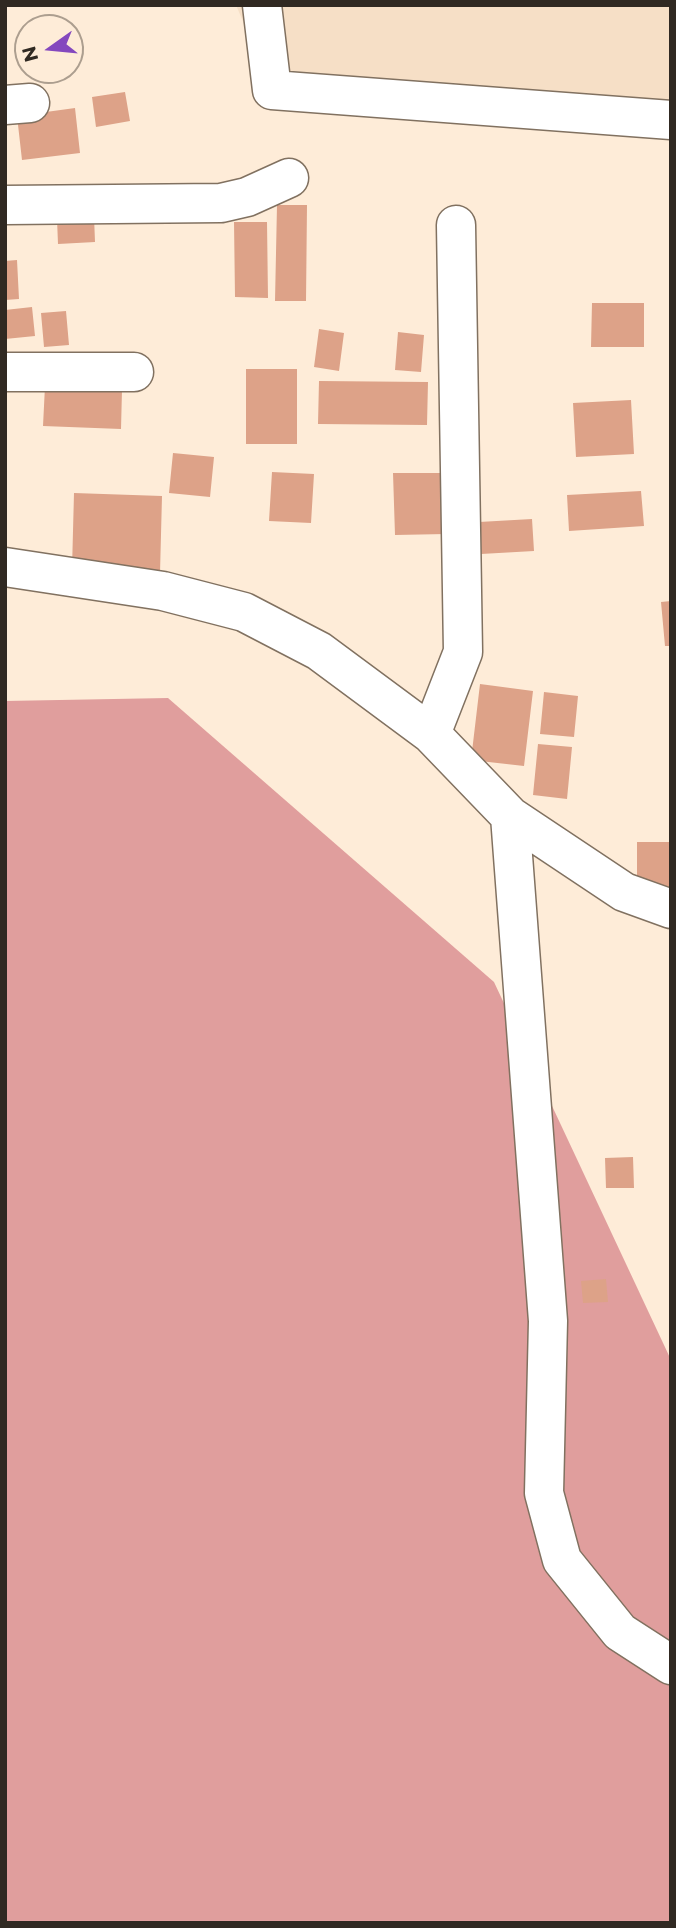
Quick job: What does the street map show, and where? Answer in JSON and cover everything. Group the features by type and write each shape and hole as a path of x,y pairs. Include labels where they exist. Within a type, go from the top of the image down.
{"street":[{"path":"262,5 272,90 671,120"},
{"path":"5,205 220,203 247,197 289,178"},
{"path":"431,734 463,652 456,225"},
{"path":"5,372 134,372"},
{"path":"5,568 163,591 244,612 319,651 431,734 510,816 624,892 671,909"},
{"path":"510,816 548,1321 544,1493 562,1560 620,1632 671,1665"}],"shaded area":[{"path":"236,5 671,5 671,115 272,90"},
{"path":"168,698 494,982 671,1360 671,1923 5,1923 5,701"}],"building":[{"path":"125,92 130,121 96,127 92,97"},
{"path":"75,108 80,153 22,160 17,116"},
{"path":"277,205 307,205 306,301 275,301"},
{"path":"94,216 95,242 58,244 57,219"},
{"path":"234,222 267,222 268,298 235,297"},
{"path":"17,260 19,299 5,300 5,261"},
{"path":"592,303 644,303 644,347 591,347"},
{"path":"32,307 35,336 5,339 5,310"},
{"path":"66,311 69,345 44,347 41,313"},
{"path":"319,329 344,333 339,371 314,367"},
{"path":"398,332 424,335 421,372 395,370"},
{"path":"246,369 297,369 297,444 246,444"},
{"path":"319,381 428,382 427,425 318,424"},
{"path":"45,386 122,390 121,429 43,426"},
{"path":"631,400 634,454 576,457 573,403"},
{"path":"173,453 214,457 210,497 169,493"},
{"path":"272,472 314,474 311,523 269,521"},
{"path":"393,473 444,473 446,534 395,535"},
{"path":"641,491 644,526 569,531 567,495"},
{"path":"74,493 162,496 160,573 72,569"},
{"path":"532,519 534,551 481,554 479,522"},
{"path":"671,601 671,646 665,646 661,602"},
{"path":"480,684 533,691 524,766 471,760"},
{"path":"544,692 578,696 574,737 540,734"},
{"path":"538,744 572,747 567,799 533,795"},
{"path":"637,842 671,842 671,887 637,887"},
{"path":"633,1157 634,1188 606,1188 605,1158"},
{"path":"606,1279 608,1302 583,1303 581,1281"}]}
